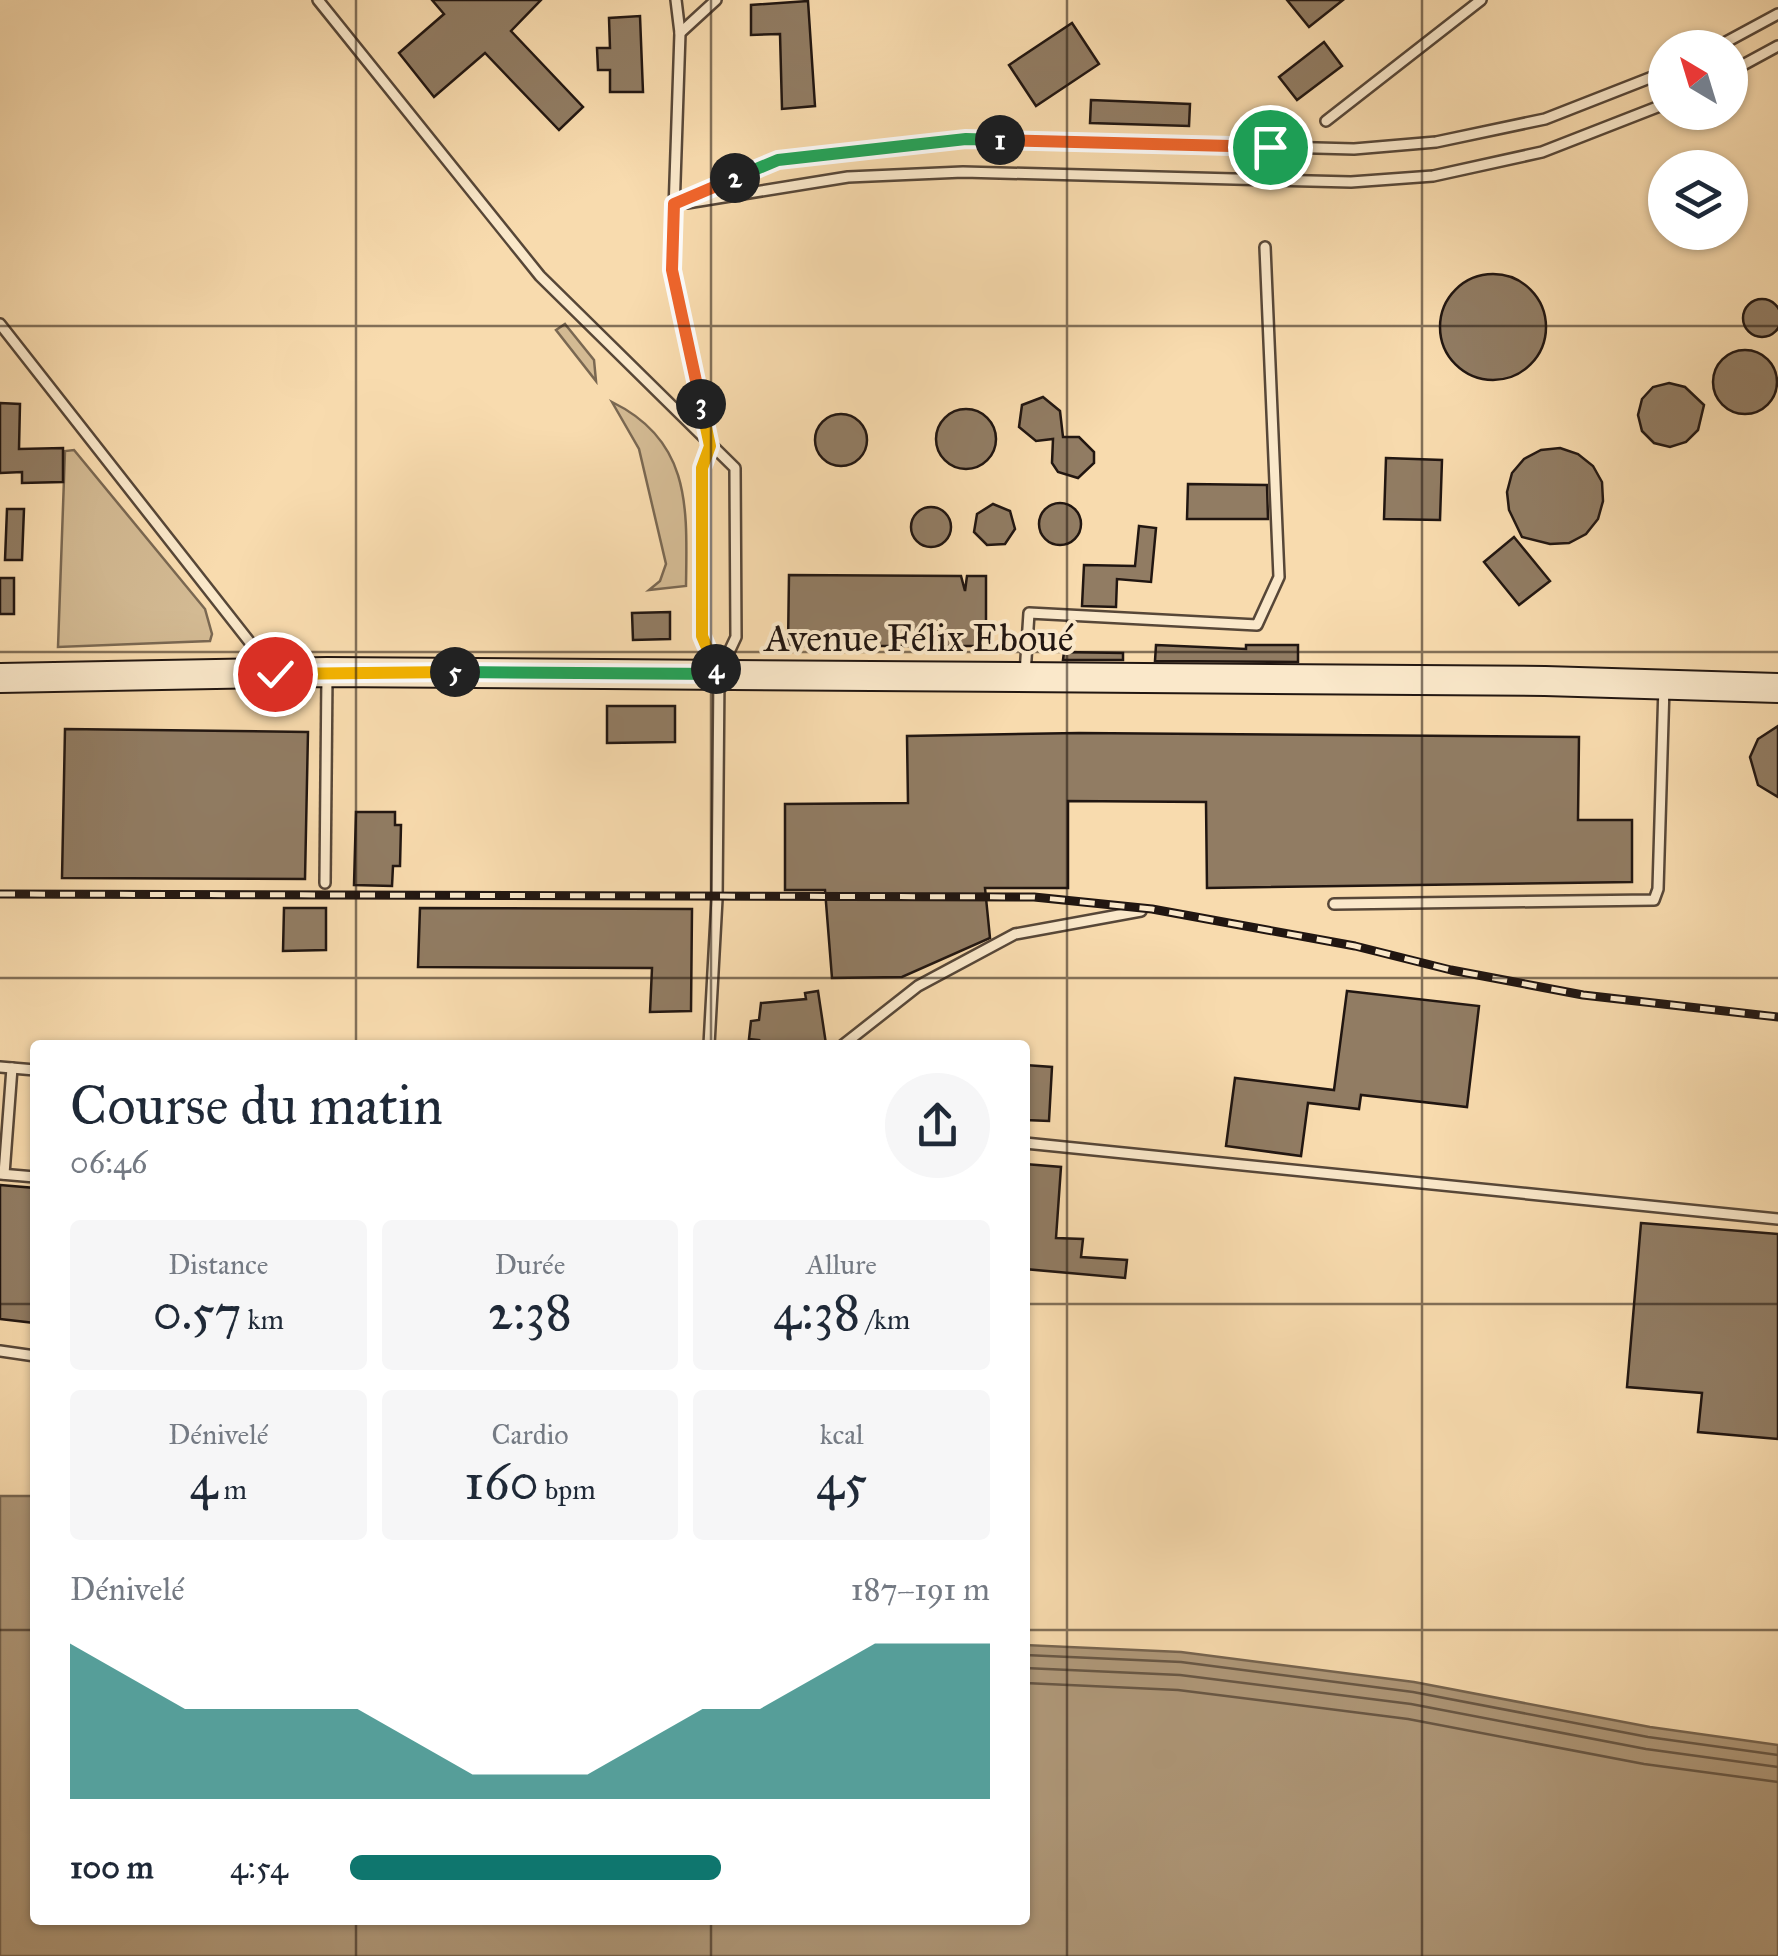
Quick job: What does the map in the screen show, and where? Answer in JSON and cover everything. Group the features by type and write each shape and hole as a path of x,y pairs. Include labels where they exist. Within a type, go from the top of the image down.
{"street":[{"name":"Avenue Félix Eboué","path":"0,678 327,672 719,674 1778,688"}],"lane":[{"path":"318,0 540,276 734,468 736,637 719,674 717,899 709,1040"},
{"path":"676,0 680,33 672,270 710,446 702,468 702,636 719,674"},
{"path":"680,33 716,0"},
{"path":"1326,121 1481,0"},
{"path":"1748,30 1778,14"},
{"path":"1748,62 1778,46"},
{"path":"674,204 778,160 966,139 1354,149 1436,142 1544,119 1648,79"},
{"path":"674,204 848,177 964,172 1351,182 1433,176 1542,152 1648,111"},
{"path":"1025,676 1028,613 1257,625 1279,577 1265,247"},
{"path":"0,324 275,674"},
{"path":"325,884 327,672"},
{"path":"1334,904 1654,900 1658,889 1664,684"},
{"path":"849,1040 918,986 1015,934 1142,911"},
{"path":"0,1067 30,1070"},
{"path":"12,1068 2,1174 30,1177"},
{"path":"1030,1144 1778,1219"},
{"path":"0,1352 30,1355"}],"shaded area":[{"path":"565,324 594,360 596,381 556,330"},
{"path":"612,402 638,418 671,457 684,504 686,586 649,590 660,581 666,564 639,449"},
{"path":"74,450 205,609 212,634 210,641 58,647 65,451"}],"water":[{"path":"0,1496 30,1496 30,1925 1030,1925 1030,1645 1181,1652 1414,1682 1650,1727 1778,1745 1778,1956 0,1956"}],"building":[{"path":"432,0 541,0 511,31 583,107 559,130 485,53 434,97 399,53 444,14"},
{"path":"1287,0 1343,0 1309,27"},
{"path":"808,1 815,106 782,109 780,34 751,35 751,5"},
{"path":"640,16 643,92 610,92 610,70 598,70 597,48 610,48 609,18"},
{"path":"1072,23 1099,64 1036,106 1009,65"},
{"path":"1324,42 1342,66 1297,100 1279,77"},
{"path":"1091,100 1190,104 1189,126 1090,123"},
{"path":"1493,274 1513,278 1531,289 1542,307 1546,327 1542,347 1531,365 1513,376 1493,380 1473,376 1455,365 1444,347 1440,327 1444,307 1455,289 1473,278"},
{"path":"1762,299 1775,305 1779,325 1775,331 1762,337 1749,331 1743,318 1749,305"},
{"path":"1745,350 1767,360 1777,382 1767,404 1745,414 1723,404 1713,382 1723,360"},
{"path":"1669,383 1685,387 1704,405 1698,430 1686,442 1670,447 1654,443 1642,431 1638,415 1642,399 1653,387"},
{"path":"1043,397 1060,411 1063,437 1079,437 1094,452 1094,463 1078,478 1058,472 1052,463 1053,439 1036,441 1019,427 1022,405"},
{"path":"0,403 20,404 19,449 63,448 63,482 22,483 22,472 0,473"},
{"path":"966,409 987,418 996,439 987,460 966,469 945,460 936,439 945,418"},
{"path":"841,414 860,421 867,440 860,459 841,466 822,459 815,440 822,421"},
{"path":"1560,448 1578,454 1593,466 1602,482 1603,501 1598,519 1586,534 1569,543 1550,544 1522,537 1509,510 1507,492 1512,473 1524,459 1541,450"},
{"path":"1386,458 1442,460 1440,520 1384,519"},
{"path":"1188,484 1267,485 1268,519 1187,519"},
{"path":"1060,503 1075,509 1081,524 1075,539 1060,545 1045,539 1039,524 1045,509"},
{"path":"993,504 1010,511 1015,529 1005,544 987,545 974,532 977,514"},
{"path":"931,507 945,513 951,527 945,541 931,547 917,541 911,527 917,513"},
{"path":"7,509 24,509 22,560 5,560"},
{"path":"1139,526 1156,528 1151,582 1117,579 1116,607 1082,606 1084,565 1135,566"},
{"path":"1514,537 1550,581 1519,605 1484,562"},
{"path":"789,575 961,576 965,591 967,576 986,576 986,646 788,646"},
{"path":"0,578 14,578 14,614 0,614"},
{"path":"670,612 670,639 633,640 632,613"},
{"path":"1156,645 1246,649 1246,645 1298,645 1298,662 1155,661"},
{"path":"1064,652 1123,653 1123,660 1063,660"},
{"path":"607,706 675,706 675,742 607,743"},
{"path":"1778,726 1778,797 1758,785 1750,757 1758,739"},
{"path":"65,729 308,732 305,879 62,878"},
{"path":"1079,733 1579,737 1578,820 1632,820 1632,882 1207,888 1206,802 1068,801 1068,888 985,888 990,938 902,977 832,978 825,890 785,890 785,804 908,803 907,736"},
{"path":"356,812 395,812 395,825 401,825 400,866 393,866 392,886 354,885"},
{"path":"284,908 326,908 326,950 283,951"},
{"path":"420,908 692,909 691,1011 650,1012 652,968 418,967"},
{"path":"818,991 825,1040 749,1039 751,1021 759,1020 761,1003 806,999 805,993"},
{"path":"1347,991 1479,1006 1467,1107 1361,1095 1359,1109 1308,1103 1301,1156 1226,1146 1235,1078 1334,1090"},
{"path":"1030,1065 1052,1067 1049,1121 1030,1120"},
{"path":"1030,1164 1061,1167 1056,1238 1083,1239 1081,1257 1127,1260 1125,1278 1030,1269"},
{"path":"0,1185 30,1188 30,1322 0,1319"},
{"path":"1641,1223 1778,1234 1778,1439 1698,1432 1702,1393 1627,1387"}],"railway":[{"path":"0,894 1034,897 1152,909 1355,946 1451,970 1583,995 1778,1017"}],"route":[{"path":"275,674 719,674 702,636 702,468 710,446 672,270 674,204 778,160 966,139 1270,147"}]}
